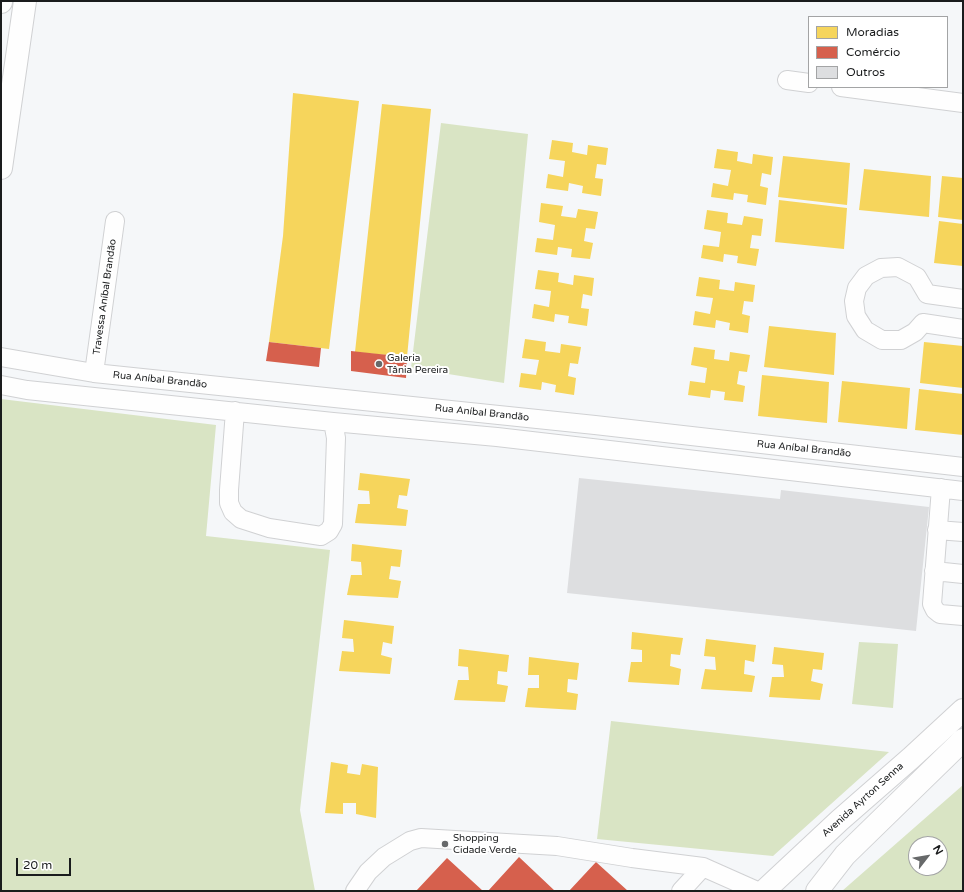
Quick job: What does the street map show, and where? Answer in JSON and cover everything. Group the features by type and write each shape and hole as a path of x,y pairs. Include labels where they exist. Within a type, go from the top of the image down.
{"main road":[{"path":"1,168 25,1"},
{"name":"Avenida Ayrton Senna","path":"764,891 840,820 963,710"},
{"path":"817,891 845,855 963,740"}],"street":[{"path":"786,80 808,83"},
{"path":"849,88 963,103"},
{"name":"Travessa Aníbal Brandão","path":"94,373 115,221"},
{"path":"963,299 927,294 917,277 898,267 881,268 866,276 857,288 854,301 856,316 865,330 882,340 901,340 915,332 923,323 963,328"},
{"name":"Rua Aníbal Brandão","path":"1,357 94,373 631,429 963,467"},
{"path":"1,385 27,390 333,422 498,437 963,491"},
{"path":"235,411 229,490 229,503 232,512 242,519 269,528 321,536 329,531 334,524 336,438 333,422"},
{"path":"628,453 631,429"},
{"path":"941,488 932,604 935,610 940,614 963,616"},
{"path":"937,530 963,532"},
{"path":"934,571 963,574"},
{"path":"355,891 368,872 384,857 410,841 421,838 557,846 703,867 757,891"},
{"path":"681,891 703,867"}],"green space":[{"path":"441,123 528,134 504,383 411,368"},
{"path":"1,399 216,425 206,536 330,550 300,810 315,891 1,890"},
{"path":"859,642 898,644 893,708 852,704"},
{"path":"611,721 889,752 773,856 597,839"},
{"path":"963,785 963,891 842,891"}],"building: Moradias":[{"path":"293,93 359,101 329,349 269,342 283,236"},
{"path":"382,104 431,109 407,357 355,352"},
{"path":"552,140 573,143 572,152 587,155 588,145 608,148 606,165 597,164 595,178 603,179 601,196 582,193 583,186 569,183 568,191 546,188 548,174 563,177 565,161 549,159"},
{"path":"717,149 738,152 737,161 752,164 753,154 773,157 771,175 762,173 760,186 768,188 766,205 747,202 748,195 734,193 733,200 711,197 713,183 728,186 731,170 714,168"},
{"path":"783,156 850,163 847,205 778,197"},
{"path":"864,169 931,176 929,217 859,210"},
{"path":"942,176 963,178 963,220 938,217"},
{"path":"779,200 847,208 844,249 775,242"},
{"path":"541,203 563,206 561,216 576,218 578,209 598,212 595,229 586,228 584,241 593,243 590,259 571,257 572,249 558,247 557,255 535,252 537,238 553,240 555,225 539,222"},
{"path":"707,210 728,213 727,223 742,225 744,216 763,219 761,236 752,235 750,248 759,249 756,266 737,263 738,256 724,254 723,262 701,258 703,245 719,247 721,232 704,229"},
{"path":"939,221 963,224 963,266 934,263"},
{"path":"538,270 559,273 558,282 573,285 574,275 594,278 592,296 583,294 581,308 589,309 587,326 568,323 569,316 555,314 554,322 532,318 534,304 549,307 551,291 535,289"},
{"path":"699,277 720,280 719,289 734,291 735,282 755,285 753,302 744,301 742,314 750,316 748,333 729,330 730,323 716,320 715,328 693,325 695,311 710,314 713,298 696,296"},
{"path":"769,326 836,333 834,375 764,367"},
{"path":"525,339 546,342 545,351 560,353 561,344 581,347 578,364 570,363 568,376 576,378 574,395 555,392 556,385 542,382 541,390 519,387 521,373 536,375 539,360 522,358"},
{"path":"924,342 963,346 963,388 920,383"},
{"path":"694,347 715,350 714,359 729,361 730,352 750,355 747,372 739,371 737,384 745,386 743,402 724,400 725,392 711,390 710,398 688,395 690,381 705,383 707,368 691,365"},
{"path":"762,375 829,382 827,423 758,416"},
{"path":"842,381 910,388 907,429 838,422"},
{"path":"919,389 963,394 963,435 915,430"},
{"path":"360,473 410,479 407,496 399,495 397,508 408,510 406,526 355,523 358,504 370,504 369,491 358,490"},
{"path":"352,544 402,550 400,567 391,566 389,579 401,581 398,598 347,595 351,575 362,575 361,562 351,561"},
{"path":"344,620 394,626 392,644 383,642 381,655 392,658 390,674 339,671 342,651 354,652 353,639 342,638"},
{"path":"632,632 683,638 680,655 671,654 670,666 681,669 679,685 628,682 631,662 642,662 642,650 631,649"},
{"path":"706,639 756,645 754,662 745,660 744,674 755,676 752,692 701,689 705,669 716,670 715,657 704,656"},
{"path":"774,647 824,653 822,670 813,669 811,681 823,684 820,700 769,697 772,677 784,677 783,665 772,664"},
{"path":"459,649 509,655 507,672 498,671 497,684 508,686 505,702 454,700 458,680 469,680 468,667 458,666"},
{"path":"529,657 579,663 577,680 568,679 567,692 578,694 576,710 525,707 528,688 539,688 539,675 528,675"},
{"path":"331,762 348,765 347,773 360,775 362,764 378,767 376,818 356,814 356,803 343,803 343,814 325,813"}],"building: Comércio":[{"path":"269,342 321,348 319,367 266,361"},
{"name":"Galeria Tânia Pereira","path":"351,351 407,357 406,378 351,371"},
{"name":"Shopping Cidade Verde","path":"519,857 555,891 488,891"},
{"name":"Shopping Cidade Verde","path":"447,858 483,891 416,891"},
{"path":"596,862 628,891 569,891"}],"building: Outros":[{"path":"579,478 780,499 781,490 929,507 916,631 567,593"}],"place":[{"name":"Galeria Tânia Pereira","path":"379,364"},
{"name":"Shopping Cidade Verde","path":"445,844"}]}
